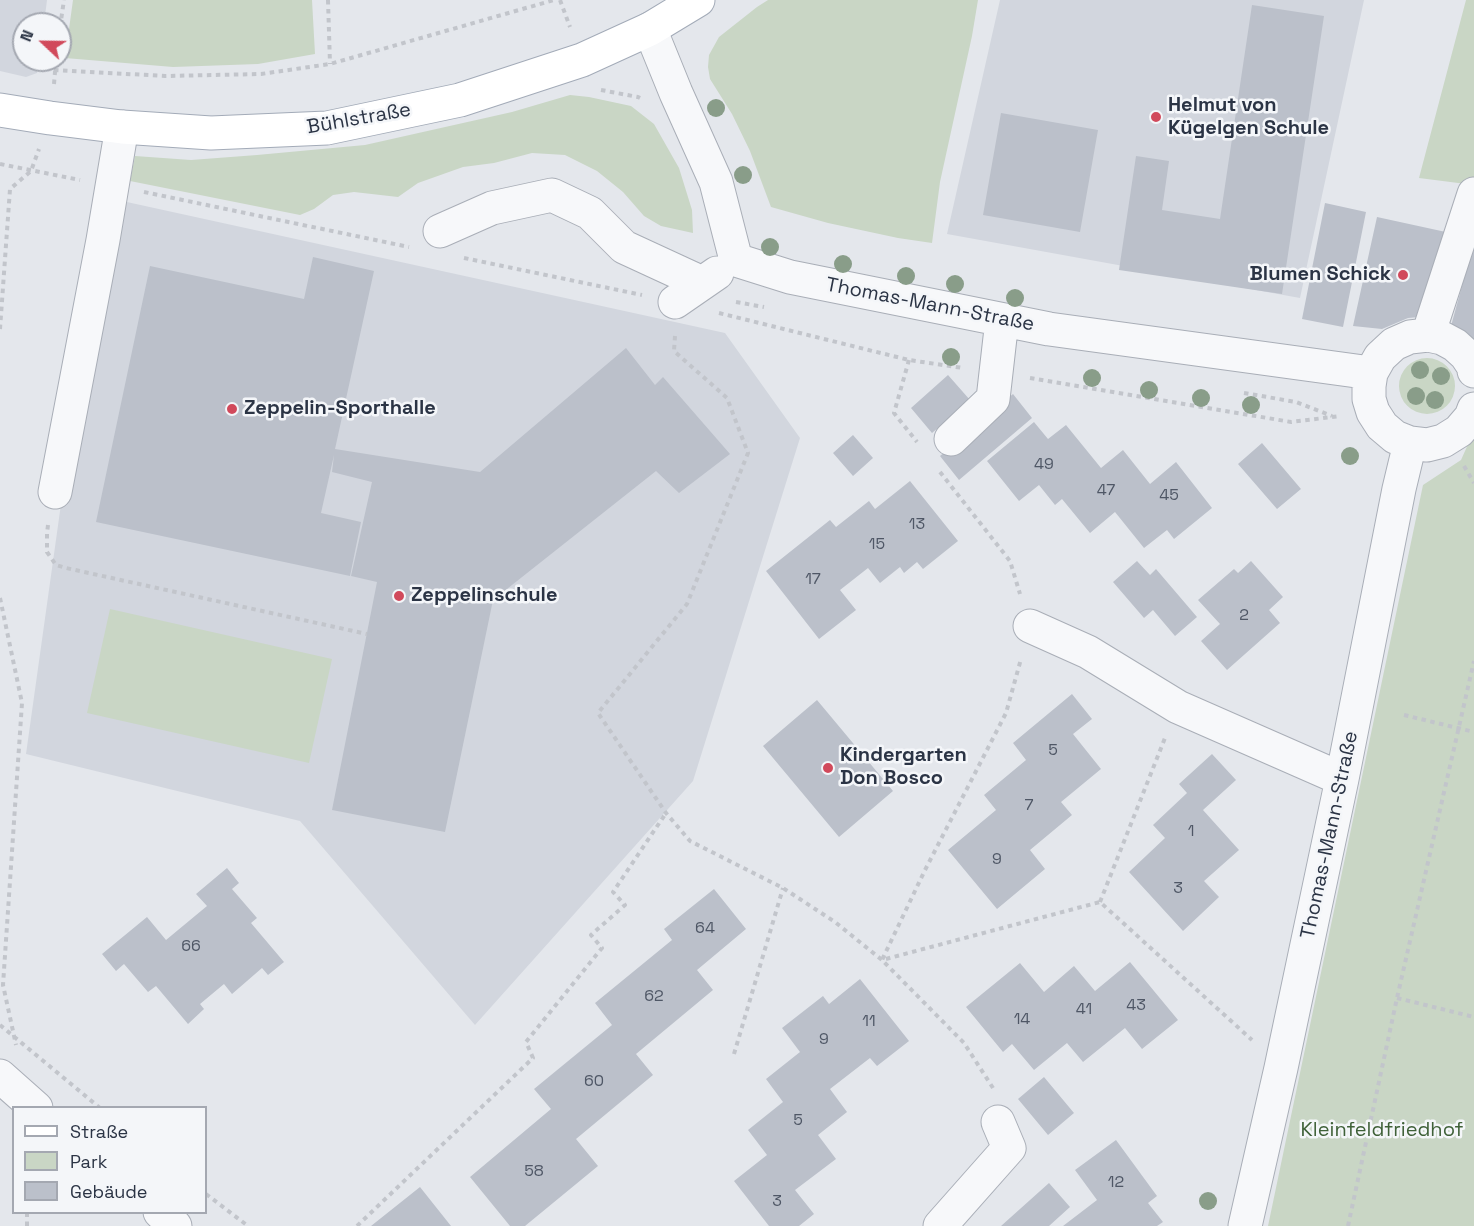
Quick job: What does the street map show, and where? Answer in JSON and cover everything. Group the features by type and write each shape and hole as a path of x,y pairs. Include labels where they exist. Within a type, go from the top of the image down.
{"main road":[{"name":"Bühlstraße","path":"0,110 122,127 212,133 327,128 460,100 582,60 650,29 698,0"}],"street":[{"path":"650,29 716,182 736,260 675,302"},
{"path":"55,492 122,127"},
{"path":"1428,335 1474,194"},
{"path":"429,240 492,208 552,195 590,213 624,247 702,284"},
{"name":"Thomas-Mann-Straße","path":"736,260 790,277 1049,329 1371,373"},
{"path":"937,444 993,399 1002,320"},
{"path":"1474,371 1466,355 1455,345 1442,338 1428,335 1410,336 1394,344 1380,357 1371,373 1369,386 1369,399 1373,412 1382,426 1395,437 1410,443 1427,445 1459,461 1459,431 1471,417 1474,409"},
{"name":"Thomas-Mann-Straße","path":"1245,1226 1342,779 1410,443"},
{"path":"1030,626 1088,652 1178,707 1342,779"},
{"path":"0,1076 35,1106"},
{"path":"940,1226 1009,1148 998,1122"},
{"path":"162,1214 176,1226"}],"path":[{"path":"328,0 330,64"},
{"path":"72,71 165,76 261,74 330,64 554,0"},
{"path":"560,0 592,88 638,97 645,103"},
{"path":"0,329 10,189 31,171 50,118"},
{"path":"0,164 112,186 429,240"},
{"path":"464,258 675,302 674,351 728,398 748,453 687,604 598,713 666,813 690,841 783,888 836,922 882,960 964,1043 1001,1101 998,1122"},
{"path":"909,360 894,413 937,444"},
{"path":"882,960 925,870 1006,713 1030,626 1011,561 938,469"},
{"path":"55,492 47,533 47,552 56,564 366,634"},
{"path":"0,598 22,703 3,985 16,1047"},
{"path":"1348,1226 1397,998 1474,661"},
{"path":"1100,902 1178,707"},
{"path":"1404,715 1474,732"},
{"path":"357,1226 533,1058 526,1042 602,948 591,935 625,905 613,891 666,813"},
{"path":"734,1054 783,888"},
{"path":"882,960 1100,902"},
{"path":"1100,902 1281,1068"},
{"path":"1397,998 1474,1017"},
{"path":"0,1025 99,1106"},
{"path":"207,1195 248,1226"}],"shaded area":[{"path":"0,0 47,0 46,12 12,12 12,72 37,73 26,77 0,71"},
{"name":"Helmut von Kügelgen Schule","path":"1000,0 1364,0 1300,298 947,234"},
{"name":"Zeppelinschule","path":"104,197 725,333 800,438 693,781 475,1025 300,821 26,754"}],"green space":[{"path":"73,0 312,0 315,54 258,64 173,67 72,59"},
{"path":"768,0 978,0 940,182 932,243 828,223 771,207 750,151 732,114 710,79 708,67 709,55 719,37"},
{"path":"1466,0 1474,0 1474,185 1419,178"},
{"path":"570,95 631,106 654,124 679,168 692,210 693,233 661,226 644,216 623,192 597,171 565,155 532,153 494,163 463,167 418,183 398,197 354,192 333,195 314,209 300,215 130,181 135,156 191,160 365,145 512,112"},
{"path":"1421,358 1433,358 1443,362 1451,370 1455,386 1451,402 1443,410 1433,414 1421,414 1411,410 1403,402 1399,392 1399,380 1403,370 1411,362"},
{"name":"Kleinfeldfriedhof","path":"1474,431 1474,1226 1268,1226 1423,485 1461,460"},
{"path":"110,609 332,659 309,763 87,713"}],"building":[{"path":"1252,5 1324,16 1282,294 1119,270 1136,156 1169,161 1162,210 1220,219"},
{"path":"1001,113 1098,130 1080,232 983,215"},
{"path":"1325,203 1366,212 1343,327 1302,319"},
{"name":"Blumen Schick","path":"1377,217 1455,234 1430,316 1408,318 1382,329 1353,326"},
{"path":"1474,246 1474,344 1451,326"},
{"path":"313,257 374,271 335,449 480,472 626,348 655,385 663,377 730,454 679,493 656,471 493,600 445,832 332,810 377,582 351,576 372,482 332,472 334,455 321,513 361,522 350,576 96,522 150,266 304,299"},
{"path":"948,375 970,400 932,433 911,408"},
{"path":"1013,394 1032,418 959,480 940,456"},
{"path":"1034,422 1048,439 1066,425 1101,468 1123,450 1150,484 1176,462 1212,508 1174,539 1167,530 1144,548 1115,512 1090,533 1062,499 1055,505 1039,485 1019,501 987,461"},
{"path":"853,435 873,458 853,476 833,453"},
{"path":"1262,443 1301,489 1277,509 1238,464"},
{"path":"910,481 958,541 923,569 917,562 904,573 900,567 880,583 868,568 840,590 856,610 819,639 766,571 830,520 836,527 869,501 875,509"},
{"path":"1137,561 1150,575 1156,569 1197,617 1175,636 1153,610 1144,618 1113,582"},
{"path":"1251,561 1283,597 1269,610 1280,623 1227,670 1201,641 1220,624 1198,600 1234,569 1238,573"},
{"path":"1072,694 1092,719 1073,734 1101,769 1061,802 1072,815 1030,850 1045,869 997,909 948,850 996,810 984,795 1026,760 1013,743"},
{"name":"Kindergarten Don Bosco","path":"817,700 893,791 839,837 763,746"},
{"path":"1212,754 1236,780 1203,810 1239,850 1204,881 1219,897 1183,931 1129,872 1165,838 1153,825 1187,793 1179,784"},
{"path":"227,868 239,883 232,889 257,918 251,923 284,962 268,975 262,968 232,994 224,984 200,1004 204,1009 188,1024 156,986 148,992 124,964 116,971 102,954 147,917 166,940 207,906 196,894"},
{"path":"714,889 746,929 697,970 713,990 636,1054 653,1075 576,1139 598,1166 525,1226 510,1226 470,1177 551,1109 534,1089 612,1025 595,1003 672,940 664,929"},
{"path":"1130,962 1178,1020 1142,1049 1125,1028 1083,1062 1067,1043 1034,1070 1012,1044 1003,1052 966,1007 1020,963 1044,992 1074,966 1095,991"},
{"path":"860,979 909,1041 877,1066 870,1058 830,1089 847,1112 818,1135 836,1159 795,1190 814,1214 799,1226 769,1226 734,1181 767,1155 748,1130 783,1102 766,1079 800,1052 782,1028 823,996 829,1004"},
{"path":"1044,1077 1074,1113 1048,1135 1018,1099"},
{"path":"1116,1140 1157,1196 1148,1203 1163,1222 1157,1226 1063,1226 1097,1200 1075,1170"},
{"path":"1049,1183 1070,1207 1049,1226 1001,1226"},
{"path":"420,1187 451,1226 371,1226"}],"place":[{"name":"Helmut von Kügelgen Schule","path":"1156,117"},
{"name":"Blumen Schick","path":"1403,275"},
{"name":"Zeppelin-Sporthalle","path":"232,409"},
{"name":"Zeppelinschule","path":"399,596"},
{"name":"Kindergarten Don Bosco","path":"828,768"}]}
